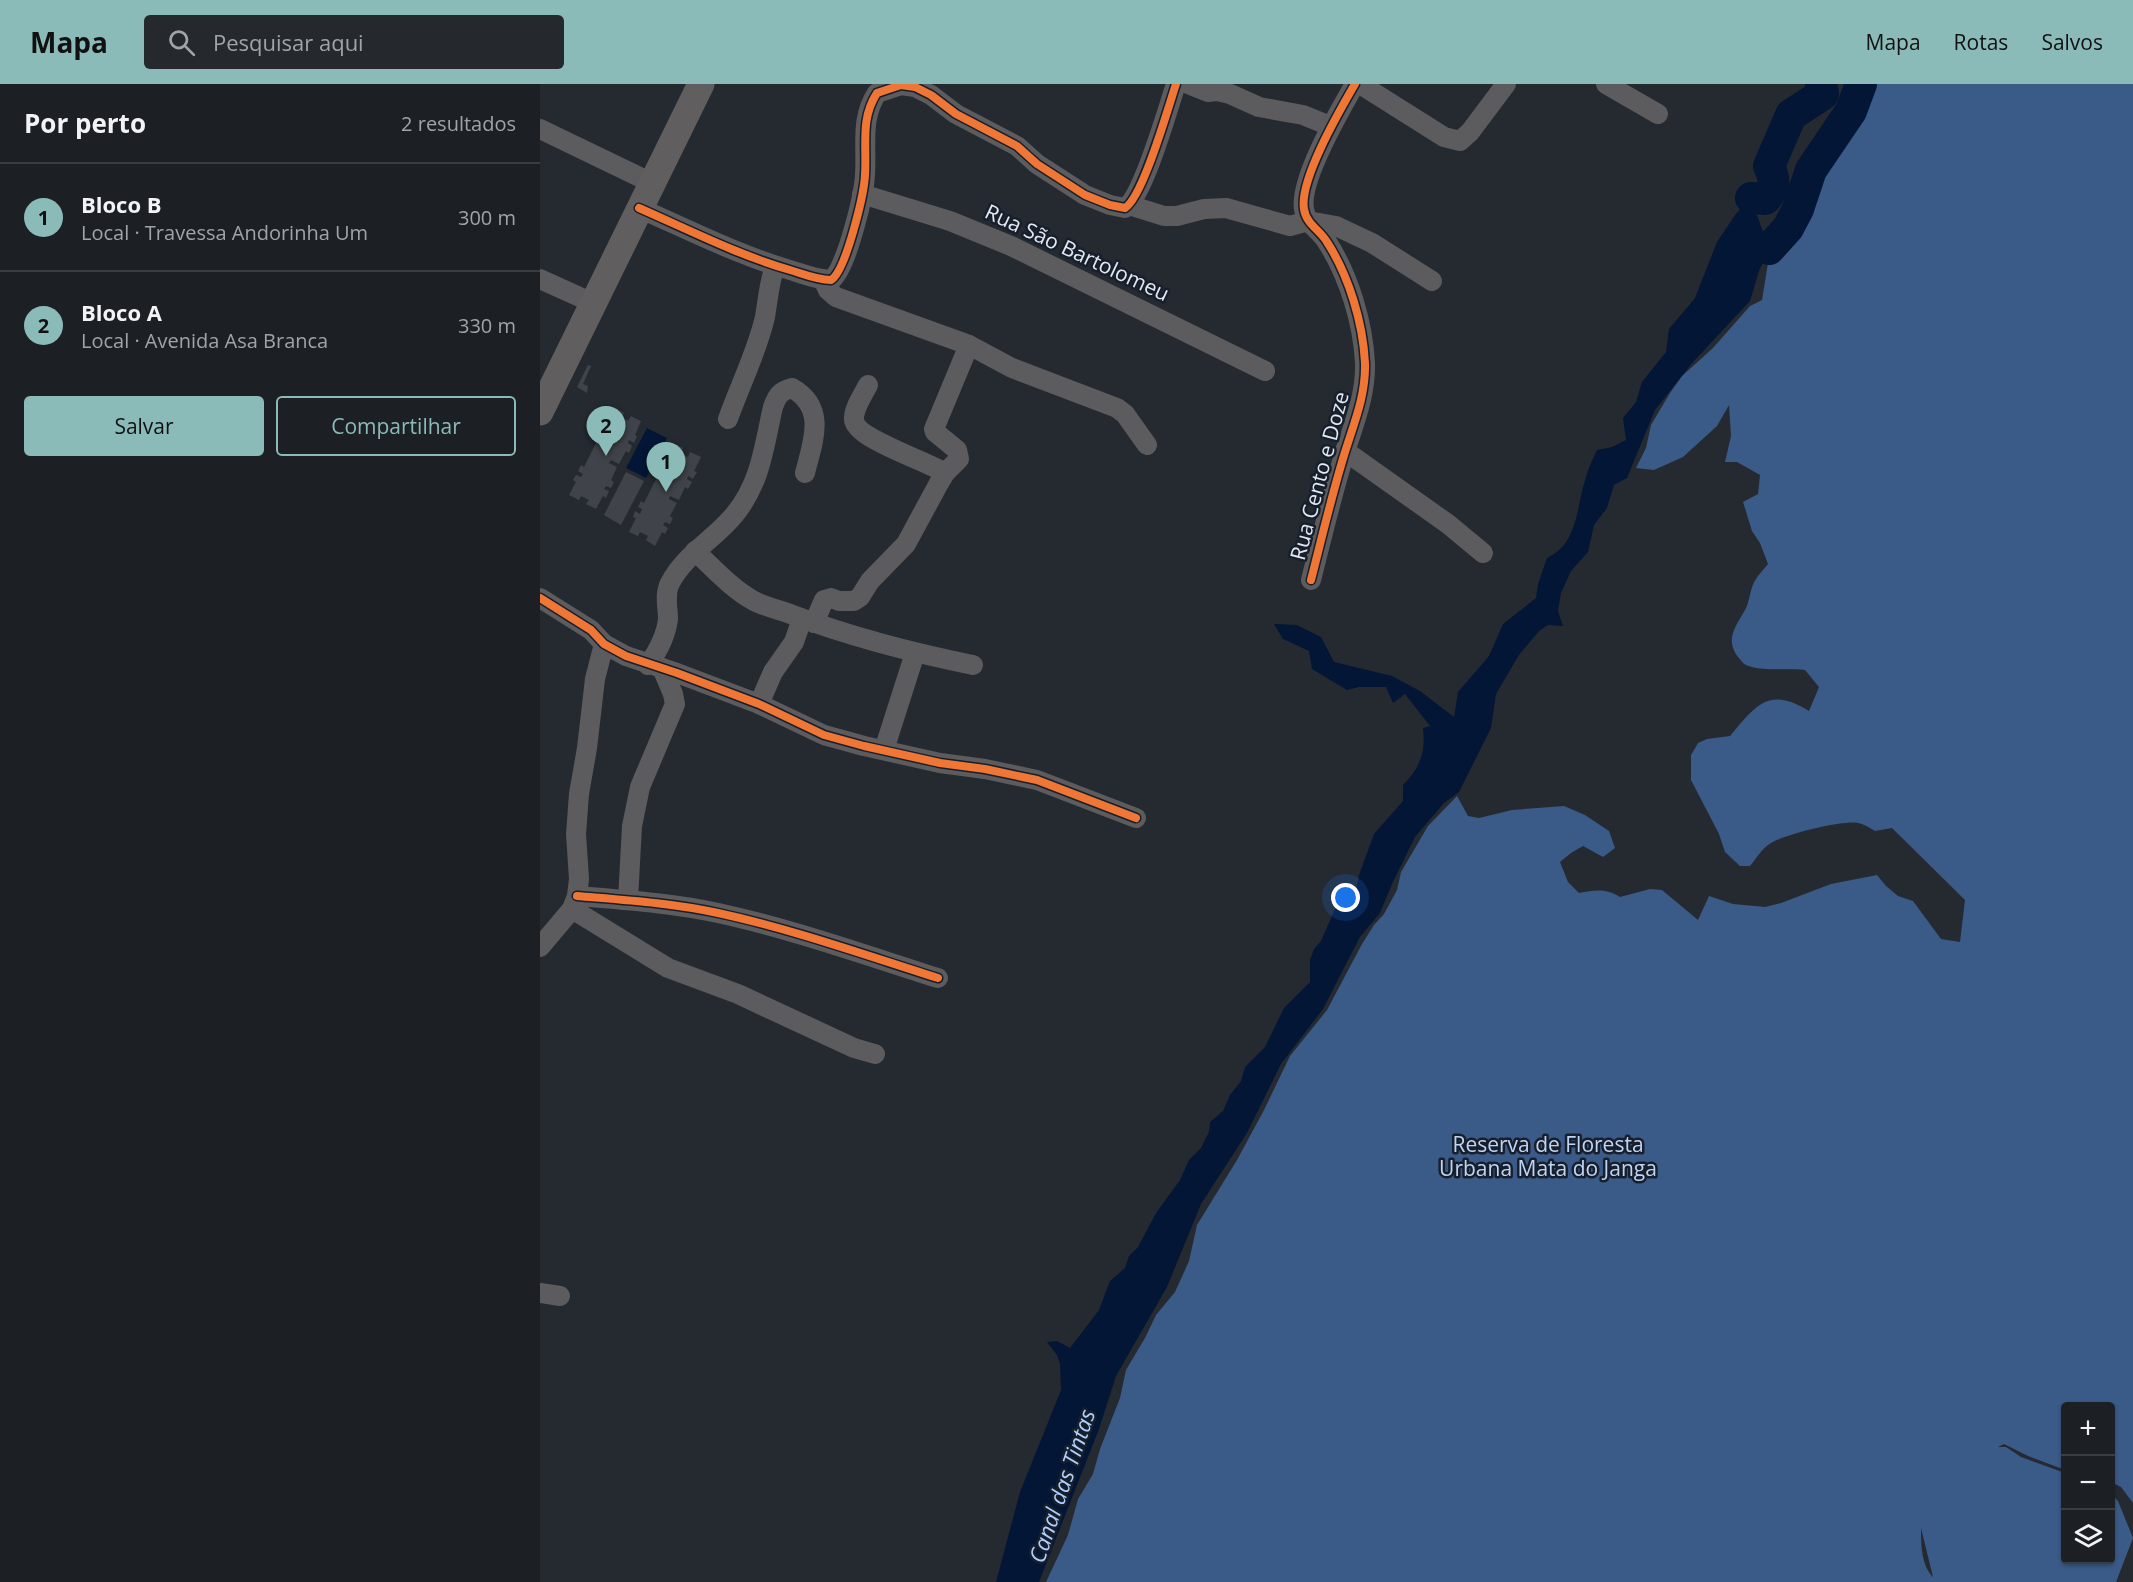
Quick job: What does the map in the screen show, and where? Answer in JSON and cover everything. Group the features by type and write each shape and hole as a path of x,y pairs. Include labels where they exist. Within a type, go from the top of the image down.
{"street":[{"path":"540,412 701,84"},
{"path":"639,208 775,266 831,280 839,272 845,257 861,194 865,177 867,114 878,93 901,85 915,87 931,95 956,114 1017,146 1037,164 1085,195 1119,208 1125,208 1132,201 1153,156 1176,84"},
{"path":"1188,84 1208,92 1217,91 1230,94 1259,107 1303,115 1330,126"},
{"path":"1308,221 1303,208 1307,183 1330,126 1358,84 1444,137 1460,141 1470,132 1506,84"},
{"path":"1606,84 1658,114"},
{"path":"540,129 652,183"},
{"name":"Rua São Bartolomeu","path":"861,194 950,221 1011,246 1200,337 1265,371"},
{"path":"1132,201 1164,216 1177,216 1215,207 1235,210 1290,226 1308,221 1336,226 1379,247 1432,281"},
{"name":"Rua Cento e Doze","path":"1308,221 1327,242 1340,266 1361,333 1365,364 1359,411 1345,451 1311,580"},
{"path":"728,419 755,350 765,317 770,279 775,266"},
{"path":"540,279 593,303"},
{"path":"823,279 828,290 836,297 969,345 1012,368 1117,408 1125,414 1147,445"},
{"path":"759,704 772,672 824,600 831,598 840,601 854,601 860,597 870,580 906,544 945,472 958,459 959,452 934,429 969,345"},
{"path":"868,385 854,418 860,430 887,446 945,472"},
{"path":"628,900 632,826 640,787 675,704 673,694 655,666 668,618 667,588 695,551 734,515 754,486 777,396 782,390 792,387 808,400 813,408 815,419 805,473"},
{"path":"1345,451 1448,524 1483,552"},
{"path":"695,551 744,594 768,607 850,636 973,665"},
{"path":"540,598 591,630 604,644 626,656 759,704 824,735 940,763 985,769 1036,780 1136,818"},
{"path":"540,947 575,903 579,865 576,834 579,794 595,679 604,644"},
{"path":"884,750 915,653"},
{"path":"575,903 628,900 692,908 744,918 938,978"},
{"path":"575,903 669,968 738,994 854,1048 875,1054"},
{"path":"540,1293 560,1296"}],"green space":[{"name":"Reserva de Floresta Urbana Mata do Janga","path":"1865,84 2133,84 2133,1503 2121,1487 2115,1484 2115,1402 2061,1402 2061,1468 2004,1444 1998,1447 2006,1447 2021,1457 2061,1472 2061,1564 2115,1564 2115,1498 2118,1501 2133,1538 2116,1582 1046,1582 1068,1535 1078,1499 1093,1474 1120,1398 1126,1370 1156,1315 1175,1292 1189,1261 1197,1225 1237,1160 1290,1056 1327,1010 1362,944 1384,914 1397,890 1401,872 1428,826 1457,796 1468,816 1479,818 1512,810 1564,806 1585,815 1609,831 1615,848 1603,857 1583,846 1560,862 1568,882 1579,893 1600,891 1610,892 1620,897 1650,889 1662,890 1698,920 1709,896 1733,904 1765,907 1831,884 1877,875 1898,896 1913,901 1941,939 1960,942 1965,900 1892,828 1875,831 1862,824 1850,823 1798,833 1768,845 1750,866 1740,866 1725,852 1719,834 1691,780 1691,755 1698,743 1707,739 1730,736 1764,702 1783,700 1809,711 1819,687 1805,670 1765,669 1750,666 1744,664 1734,650 1732,637 1734,630 1747,606 1754,582 1768,564 1760,543 1752,531 1743,502 1758,494 1760,475 1737,462 1725,462 1731,436 1729,405 1717,426 1683,457 1654,470 1636,468 1646,448 1651,425 1682,376 1713,348 1750,306 1762,300 1768,263 1775,246 1804,212 1814,189 1818,163 1839,142","holes":["1921,1528 1933,1577 1924,1560"]}],"water":[{"name":"Canal das Tintas","path":"1751,198 1769,249 1759,271 1750,301 1693,362 1655,410 1627,478 1614,485 1607,508 1594,525 1588,552 1571,571 1561,593 1558,611 1563,626 1548,625 1539,631 1519,655 1496,694 1491,728 1459,792 1444,803 1415,837 1380,913 1360,937 1323,1009 1281,1064 1247,1133 1201,1204 1167,1287 1116,1376 1099,1429 1039,1582 996,1582 1020,1492 1061,1390 1060,1364 1057,1355 1047,1342 1057,1341 1070,1348 1099,1310 1110,1281 1125,1268 1129,1256 1138,1247 1156,1213 1180,1180 1189,1160 1201,1148 1209,1132 1210,1122 1223,1111 1230,1095 1241,1081 1245,1067 1265,1047 1284,1008 1310,982 1310,960 1314,949 1321,941 1335,909 1355,895 1359,875 1374,834 1403,801 1403,785 1421,759 1424,745 1423,728 1430,726 1405,694 1393,703 1386,687 1359,687 1347,690 1312,669 1309,651 1283,639 1274,624 1297,625 1321,637 1334,662 1392,676 1420,691 1454,717 1458,692 1489,656 1503,624 1536,598 1547,558 1565,543 1571,533 1587,474 1597,450 1612,447 1626,440 1623,418 1636,402 1642,382 1666,352 1669,329 1695,298 1717,242 1735,215"},
{"path":"647,428 667,438 646,478 626,468"}],"building":[{"path":"588,365 591,366 583,384 588,386 587,393 577,387"},
{"path":"614,407 624,413 622,417 628,421 631,416 641,421 634,443 629,440 628,443 632,446 629,453 626,451 619,464 611,460 609,463 617,467 611,480 614,482 611,488 606,486 604,489 609,491 606,498 603,496 596,509 586,504 589,500 581,496 579,500 569,495 576,482 573,480 576,475 581,477 583,474 578,471 581,465 584,467 599,437 596,435 599,429 604,432 606,428 601,426 604,420 607,421"},
{"path":"673,443 683,448 681,453 688,457 690,452 701,457 693,479 688,476 687,479 692,482 688,489 685,487 679,500 670,496 669,499 677,503 670,516 673,518 670,524 665,522 663,525 668,528 665,534 662,532 655,546 646,540 648,536 640,532 638,536 629,532 636,518 633,517 635,511 640,514 642,509 638,507 641,501 644,503 659,473 656,471 659,466 663,468 665,464 660,461 663,456 666,457"},
{"path":"626,472 644,481 621,525 604,515"}],"waterway":[{"path":"1751,198 1765,199 1771,191 1773,179 1769,166 1791,115 1823,94 1821,84"},
{"path":"1769,249 1788,228 1798,209 1811,170 1851,111 1861,84"}],"cycle path":[{"path":"639,208 752,257 810,276 831,280 837,274 848,248 858,214 865,175 866,122 877,93 901,85 915,87 931,95 956,114 1017,146 1037,164 1085,195 1125,208 1132,200 1147,170 1176,84"},
{"path":"1311,580 1336,484 1359,409 1364,386 1365,363 1354,300 1335,255 1307,219 1304,196 1322,145 1355,84"},
{"path":"540,598 591,630 604,644 626,656 759,704 824,735 940,763 985,769 1037,780 1136,818"},
{"path":"577,896 666,904 746,919 938,978"}],"place":[{"name":"Bloco A","path":"606,456"},
{"name":"Bloco B","path":"666,492"}]}
